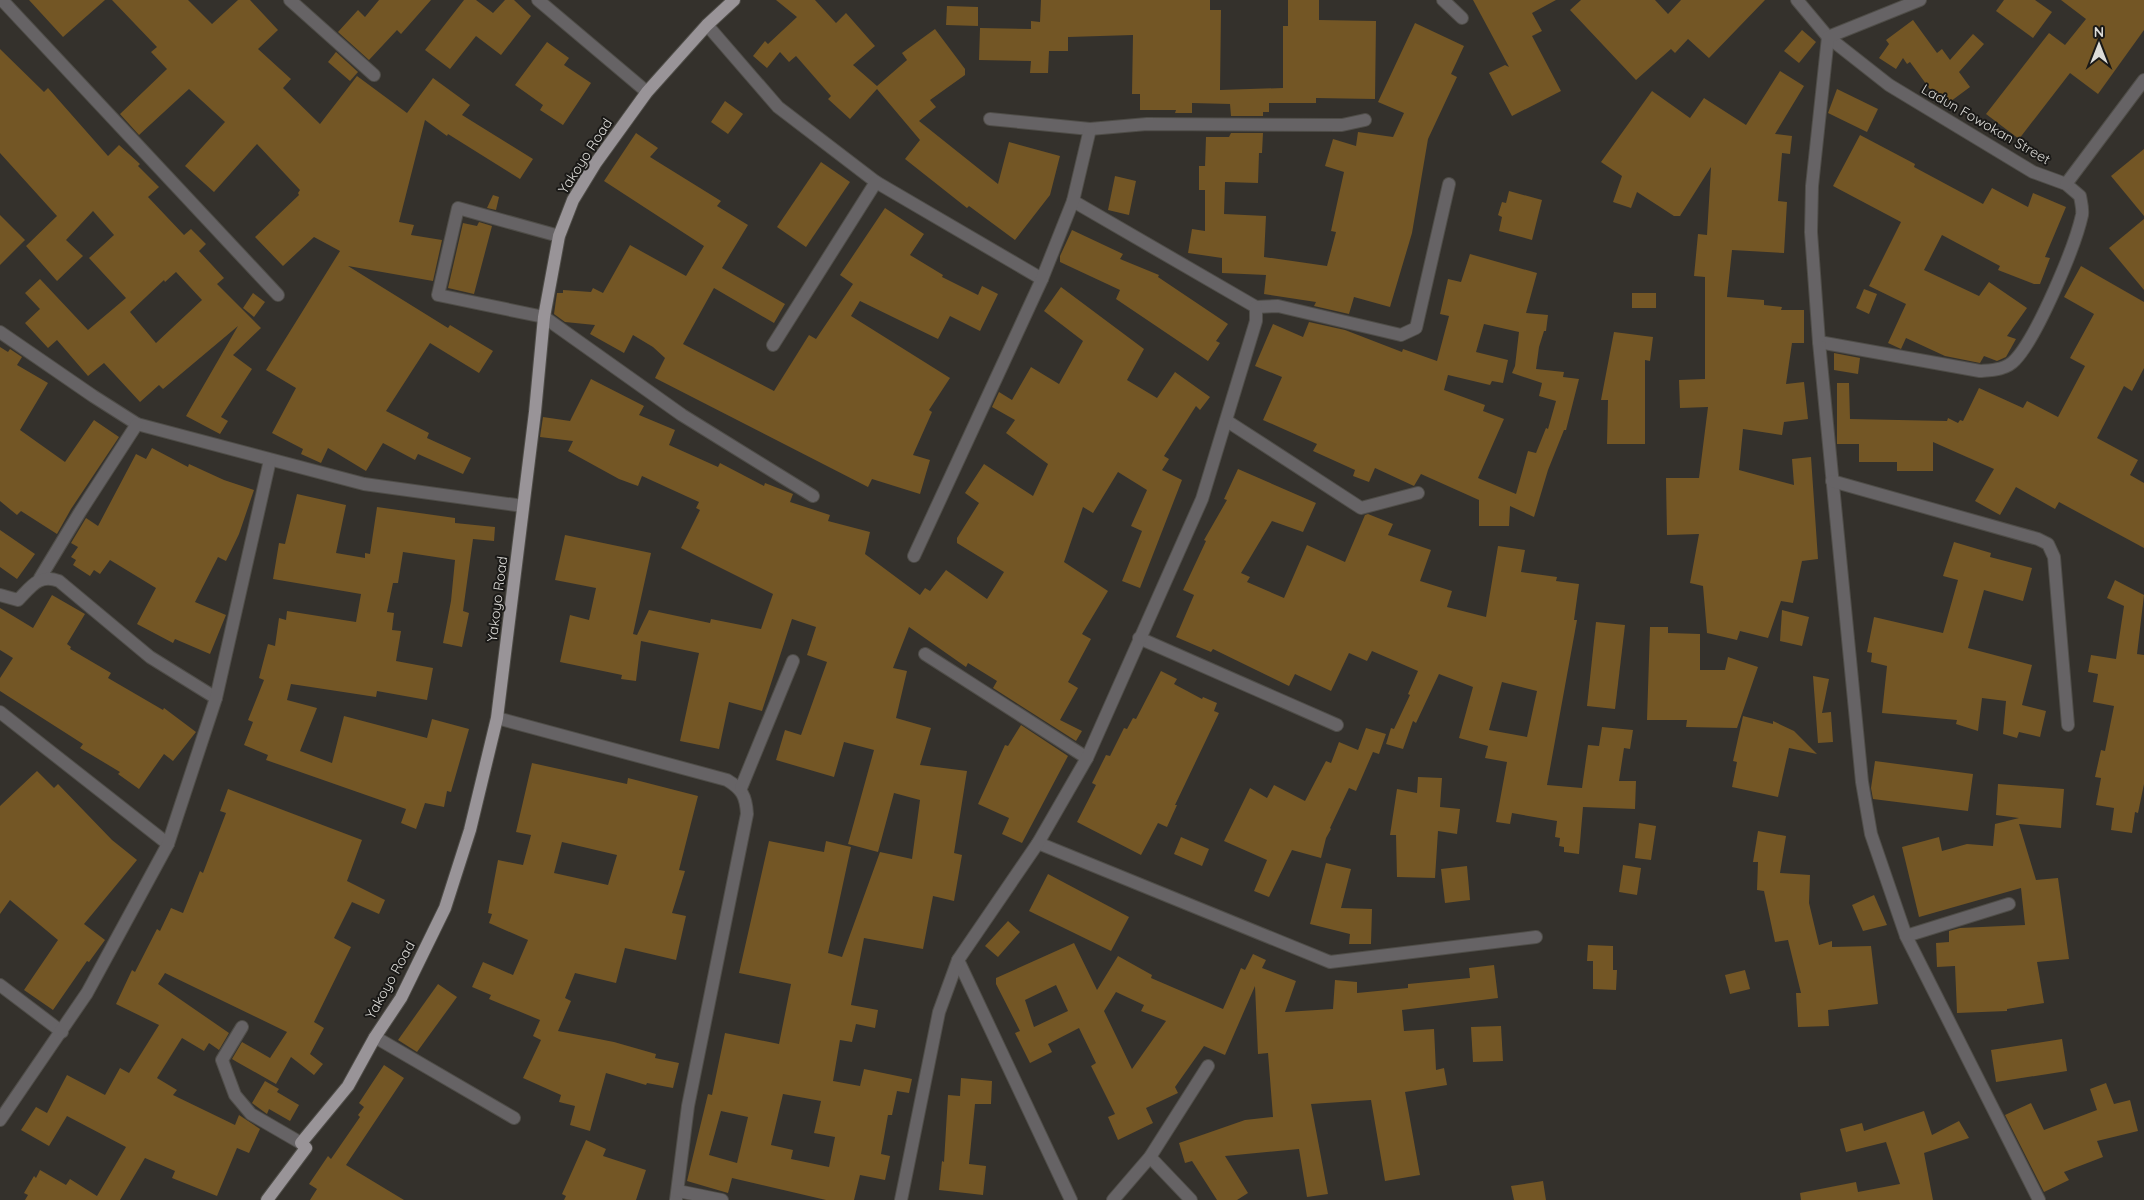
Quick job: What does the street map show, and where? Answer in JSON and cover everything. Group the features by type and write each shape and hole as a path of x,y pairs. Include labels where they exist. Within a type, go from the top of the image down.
{"main road":[{"name":"Yakoyo Road","path":"266,1200 306,1148 301,1143 348,1086 375,1037 401,998 445,908 470,830 497,718 544,317 559,236 573,200 595,164 647,92 707,25 734,0"}],"street":[{"path":"2,0 278,295"},
{"path":"290,0 374,75"},
{"path":"538,0 647,92"},
{"path":"1443,0 1462,18"},
{"name":"Ladun Fowokan Street","path":"1797,0 1828,36 1889,85 2033,172 2066,184"},
{"path":"1920,0 1828,36 1812,186 1811,232 1832,481 1862,782 1871,834 1906,936 2039,1200"},
{"path":"707,25 778,107 876,182 1042,279"},
{"path":"1819,342 1980,372 2001,369 2014,361 2032,338 2075,240 2082,212 2080,196 2066,184 2117,119 2144,80"},
{"path":"990,119 1090,129 1147,124 1342,125 1365,120"},
{"path":"914,556 1042,279 1073,201 1090,129"},
{"path":"773,345 876,182"},
{"path":"1073,201 1256,307 1278,306 1401,335 1416,328 1449,184"},
{"path":"559,236 458,208 438,295 544,317 682,415 812,496"},
{"path":"901,1200 939,1012 958,960 1038,843 1087,758 1202,499 1227,422 1256,321 1256,307"},
{"path":"0,332 100,402 137,424 364,484 523,506"},
{"path":"1227,422 1361,508 1418,493"},
{"path":"0,595 18,600 40,578 137,424"},
{"path":"0,1120 87,993 168,844 216,698 270,460"},
{"path":"1832,481 2038,539 2048,544 2054,557 2068,725"},
{"path":"40,578 50,577 59,580 150,657 216,698"},
{"path":"1139,638 1337,725"},
{"path":"925,654 1087,758"},
{"path":"741,788 793,661"},
{"path":"0,712 168,844"},
{"path":"497,718 727,780 741,788 746,799 747,814 688,1106 677,1196 722,1200"},
{"path":"1038,843 1330,962 1536,937"},
{"path":"1906,936 2009,904"},
{"path":"958,960 1071,1200"},
{"path":"0,985 62,1032"},
{"path":"242,1027 222,1060 235,1095 251,1114 301,1143"},
{"path":"375,1037 514,1118"},
{"path":"1113,1200 1150,1157 1208,1066"},
{"path":"1150,1157 1191,1200"}],"building":[{"path":"29,0 105,0 63,37"},
{"path":"112,0 188,0 212,24 238,0 250,0 278,30 258,49 291,79 283,88 320,124 357,76 407,113 433,78 470,105 462,115 533,159 520,179 448,134 447,136 425,120 399,222 414,225 411,235 442,240 433,281 348,266 448,328 450,325 493,351 479,373 430,343 386,411 429,433 427,438 471,458 463,474 418,454 415,460 383,443 366,471 328,448 321,463 301,454 303,449 272,433 296,388 266,370 340,251 314,237 283,266 255,237 299,195 300,190 257,144 214,192 185,166 225,122 189,89 139,135 120,114 167,69 151,52 157,47"},
{"path":"379,0 431,0 401,34 397,30 369,60 338,32 358,10 365,17"},
{"path":"464,0 476,0 493,13 505,0 514,0 531,16 501,55 476,36 450,69 425,50"},
{"path":"776,0 815,0 836,23 846,13 875,46 853,65 877,86 907,60 902,53 935,29 965,69 965,75 930,100 936,107 919,121 998,184 1009,142 1060,156 1050,195 1015,240 969,206 967,208 905,159 920,140 877,89 850,119 828,99 831,96 796,56 789,62 780,52 767,68 753,56 765,41 768,44 797,17"},
{"path":"1041,0 1210,0 1210,10 1221,10 1220,90 1283,88 1283,26 1288,26 1288,0 1319,0 1319,20 1376,21 1375,99 1316,98 1316,103 1269,103 1269,112 1263,112 1263,116 1231,116 1230,104 1192,103 1192,113 1175,113 1176,110 1140,110 1140,94 1132,94 1133,35 1068,37 1068,51 1049,51 1048,73 1030,73 1031,61 979,60 980,28 1031,29 1031,21 1040,22"},
{"path":"1473,0 1556,0 1532,13 1542,31 1532,36 1561,91 1512,116 1489,73 1505,65 1509,67"},
{"path":"1581,0 1655,0 1668,14 1681,0 1765,0 1709,58 1688,39 1675,53 1671,49 1636,80 1570,10"},
{"path":"2004,0 2035,0 2052,12 2033,38 1996,11"},
{"path":"2061,0 2144,0 2144,30 2098,94 2070,73 2019,139 1986,114 2049,33 2065,45 2086,19"},
{"path":"947,6 978,7 978,26 946,25"},
{"path":"1913,20 1937,53 1942,49 1950,60 1973,34 1984,44 1959,72 1970,87 1943,107 1910,62 1907,64 1903,58 1896,69 1879,58 1889,44 1886,40"},
{"path":"1415,23 1464,46 1451,74 1457,77 1428,139 1412,233 1390,307 1354,297 1349,314 1314,306 1316,302 1264,294 1266,275 1222,273 1222,258 1188,253 1192,229 1205,231 1205,190 1199,190 1199,166 1205,166 1206,137 1229,137 1231,133 1263,133 1262,153 1259,153 1258,183 1225,182 1224,214 1266,216 1264,257 1327,266 1336,232 1331,231 1344,172 1325,166 1333,139 1356,146 1358,132 1393,137 1404,113 1378,102"},
{"path":"1802,30 1816,42 1799,63 1784,51"},
{"path":"547,42 569,58 564,65 591,83 563,125 540,110 543,105 515,85"},
{"path":"0,49 44,92 48,88 108,156 119,145 140,164 138,166 159,187 148,197 184,235 191,229 206,244 199,251 224,278 217,284 261,328 233,355 252,369 221,417 228,421 220,434 186,416 238,326 163,389 159,385 140,402 104,363 88,376 57,340 48,348 25,323 40,309 25,293 40,279 88,330 126,298 89,258 114,235 93,211 66,240 83,256 57,281 26,246 57,216 0,153","holes":["176,272 202,300 156,343 130,312 164,280 165,282"]},
{"path":"336,52 358,72 350,81 328,62"},
{"path":"1780,71 1804,86 1775,134 1792,136 1790,154 1782,153 1778,201 1787,202 1784,253 1732,250 1727,297 1764,300 1764,305 1782,307 1781,310 1804,310 1804,343 1792,343 1786,384 1804,382 1808,419 1784,422 1782,435 1743,429 1739,470 1794,485 1792,459 1811,457 1818,559 1802,561 1793,603 1781,601 1768,638 1740,631 1737,640 1707,633 1703,586 1690,583 1699,534 1667,535 1666,478 1699,478 1708,407 1680,408 1679,380 1705,379 1705,277 1694,276 1698,234 1707,235 1711,167 1680,216 1674,216 1637,192 1631,208 1613,202 1622,176 1601,162 1652,91 1690,118 1704,98 1746,125"},
{"path":"1837,89 1878,109 1867,132 1828,113"},
{"path":"725,101 743,114 728,134 711,122"},
{"path":"636,133 658,148 650,157 721,201 717,206 748,225 722,268 785,304 774,323 714,288 683,344 774,391 809,335 816,339 853,284 840,275 885,208 924,234 910,255 943,275 942,277 978,295 982,286 998,294 980,331 950,316 938,339 860,301 851,316 950,378 929,410 932,412 913,455 930,460 920,494 872,479 868,487 655,378 665,358 653,347 633,335 624,353 590,334 595,325 565,322 554,314 557,293 563,293 563,290 591,292 593,288 603,293 630,245 686,276 704,246 604,181"},
{"path":"1860,135 1915,164 1914,167 1983,204 1992,188 2028,207 2033,193 2066,207 2045,257 2050,258 2040,284 2034,284 1998,270 2000,266 1942,235 1924,270 1979,296 1989,282 2027,308 2007,336 2016,339 2006,357 1997,361 1984,356 1980,363 1945,356 1906,338 1901,349 1888,343 1906,304 1869,286 1901,222 1833,186"},
{"path":"2144,149 2144,216 2111,176"},
{"path":"821,162 850,182 806,247 777,227"},
{"path":"1115,176 1136,181 1129,215 1108,210"},
{"path":"1509,191 1542,200 1532,240 1499,231 1502,217 1498,215 1502,202 1506,203"},
{"path":"493,195 499,197 496,210 487,208"},
{"path":"0,215 25,240 0,265"},
{"path":"2144,219 2144,290 2109,248"},
{"path":"479,222 492,226 474,294 448,288 463,223 477,226"},
{"path":"1072,230 1123,254 1120,259 1159,275 1158,277 1228,324 1216,341 1220,343 1208,361 1116,299 1120,290 1060,262 1060,256"},
{"path":"1470,254 1537,273 1526,313 1548,315 1546,331 1544,331 1539,347 1536,369 1564,372 1563,377 1579,379 1566,430 1564,430 1548,470 1534,517 1510,506 1509,526 1479,526 1479,500 1421,474 1414,486 1375,468 1369,482 1353,476 1355,470 1313,451 1317,444 1263,420 1282,377 1255,366 1273,324 1303,337 1309,322 1345,330 1402,352 1403,349 1437,361 1449,316 1440,314 1448,279 1461,282","holes":["1484,324 1519,332 1515,366 1512,373 1542,383 1539,396 1556,401 1548,429 1546,428 1536,453 1528,451 1516,494 1478,478 1504,419 1483,411 1485,405 1444,390 1448,375 1490,385 1492,381 1503,383 1508,360 1476,352"]},
{"path":"2081,266 2144,302 2144,368 2132,391 2124,386 2097,438 2138,460 2130,475 2144,483 2144,548 2059,502 2055,509 2016,487 2000,515 1975,501 1994,469 1933,442 1933,471 1897,471 1897,462 1859,462 1859,444 1837,444 1837,383 1849,383 1850,419 1947,421 1948,418 1958,423 1960,420 1963,421 1979,388 2023,408 2027,401 2058,417 2085,366 2070,358 2094,314 2064,297"},
{"path":"1061,287 1144,349 1127,380 1157,398 1175,372 1210,397 1200,410 1196,406 1164,456 1169,459 1162,470 1182,480 1140,588 1122,581 1142,531 1131,526 1147,490 1118,472 1093,513 1083,507 1064,562 1108,591 1082,634 1091,639 1068,682 1078,688 1060,720 1082,731 1076,741 993,688 997,681 968,663 966,667 909,627 893,668 907,671 896,718 931,728 920,765 967,771 954,853 962,855 954,901 933,896 923,949 864,938 851,1005 878,1010 875,1028 856,1024 852,1042 840,1040 833,1081 860,1086 864,1069 912,1079 909,1093 897,1091 892,1115 888,1115 881,1154 890,1156 885,1180 860,1175 854,1200 826,1200 732,1178 728,1193 687,1181 708,1094 712,1095 725,1033 779,1044 791,984 739,973 769,841 824,852 826,841 851,847 828,953 842,957 880,852 912,859 920,800 894,793 878,852 848,844 874,750 844,742 834,777 776,760 785,730 801,735 827,662 807,655 816,627 792,619 762,711 729,702 719,749 680,741 699,653 641,641 636,681 621,679 622,675 560,662 570,615 589,620 596,588 555,580 565,535 651,553 633,634 637,635 649,610 710,623 711,619 761,629 773,594 681,548 700,510 696,508 699,502 642,476 638,486 619,479 568,451 573,441 540,437 543,417 570,421 591,379 644,406 639,415 675,430 669,445 718,467 720,463 764,486 765,483 793,494 790,502 830,515 828,521 870,532 865,554 920,595 925,588 930,591 946,570 987,599 1004,572 957,543 957,538 979,503 965,493 984,464 1033,496 1048,464 1006,433 1015,420 992,407 999,392 1012,400 1031,367 1059,384 1083,341 1044,311","holes":["783,1094 821,1101 814,1133 835,1137 829,1167 791,1159 793,1150 771,1145","721,1111 748,1117 737,1163 709,1155"]},
{"path":"1864,289 1877,294 1869,314 1856,308"},
{"path":"253,293 265,302 254,317 243,308"},
{"path":"1632,293 1656,293 1656,308 1632,308"},
{"path":"1614,332 1653,337 1650,361 1645,360 1645,444 1607,444 1608,400 1601,400"},
{"path":"0,347 8,352 10,349 22,357 17,365 48,383 20,430 65,462 94,420 119,437 71,509 57,534 21,511 17,515 0,501"},
{"path":"1834,353 1860,358 1858,374 1834,370"},
{"path":"152,448 188,467 189,464 224,480 254,490 239,534 226,561 218,557 195,602 226,615 210,654 175,639 173,643 137,624 156,588 110,560 100,574 94,570 90,576 73,565 76,560 71,557 78,547 71,543 86,518 98,526 136,454 146,459"},
{"path":"1238,469 1316,503 1303,532 1272,521 1241,573 1250,577 1247,582 1284,598 1307,545 1345,562 1365,515 1368,514 1393,524 1388,535 1431,550 1420,581 1452,591 1447,607 1486,617 1498,546 1525,550 1521,572 1557,577 1556,581 1579,584 1574,620 1577,620 1547,785 1582,788 1588,745 1599,746 1602,727 1633,730 1630,749 1624,748 1619,781 1636,781 1635,809 1583,807 1579,854 1564,852 1564,847 1559,846 1560,838 1555,837 1557,821 1512,813 1510,824 1496,822 1507,762 1485,758 1488,746 1459,738 1473,687 1439,674 1416,723 1413,721 1403,749 1386,744 1391,728 1394,729 1410,695 1408,694 1418,671 1372,651 1367,661 1349,653 1331,691 1295,674 1289,686 1213,649 1211,652 1176,637 1194,595 1183,590 1206,541 1204,540 1227,500 1224,499","holes":["1502,682 1537,691 1527,737 1489,730"]},
{"path":"297,494 346,505 336,553 365,558 365,553 370,554 377,507 455,518 455,523 495,527 494,541 473,539 463,611 469,613 462,647 443,643 451,601 455,560 403,552 398,583 393,583 387,612 394,613 392,630 401,631 396,661 433,668 427,700 377,691 376,697 291,684 287,700 317,708 300,751 332,763 344,716 427,738 432,719 469,729 451,792 447,791 444,807 425,803 416,829 401,823 406,809 266,760 268,755 244,745 253,722 248,720 264,680 259,678 268,644 275,646 279,618 286,620 287,611 356,622 361,594 273,579 279,543 285,544"},
{"path":"0,530 35,554 17,579 0,567"},
{"path":"1954,542 1991,553 1990,557 2032,568 2023,601 1984,590 1968,648 2032,665 2022,705 2046,711 2040,737 2019,732 2017,738 2003,734 2006,701 1982,698 1978,731 1956,724 1957,720 1882,713 1887,666 1871,662 1872,653 1867,652 1874,617 1943,633 1958,580 1943,576"},
{"path":"2115,580 2144,595 2137,654 2144,655 2144,784 2138,813 2135,812 2132,833 2111,830 2114,808 2096,805 2101,778 2095,777 2101,750 2105,751 2114,706 2093,702 2098,674 2088,672 2091,655 2116,659 2124,606 2107,598"},
{"path":"52,595 85,614 67,644 71,647 70,649 111,673 108,678 163,710 164,708 196,732 173,761 164,754 139,789 118,774 120,772 80,748 83,744 0,691 0,678 13,658 0,650 0,608 33,628"},
{"path":"1782,610 1809,617 1802,646 1780,641"},
{"path":"1596,622 1625,625 1615,709 1587,706"},
{"path":"1650,627 1668,627 1668,633 1700,634 1700,670 1725,670 1728,657 1758,667 1737,728 1686,727 1687,720 1647,720"},
{"path":"1161,671 1177,679 1174,684 1202,699 1203,697 1217,703 1214,711 1219,713 1175,805 1177,805 1167,827 1158,823 1141,855 1077,822 1096,785 1092,783 1106,755 1110,756 1124,728 1127,729 1133,718 1136,719"},
{"path":"1813,676 1829,679 1822,713 1831,712 1833,742 1818,743"},
{"path":"1743,716 1773,724 1773,721 1794,731 1817,754 1789,748 1778,797 1732,787 1737,762 1733,761"},
{"path":"1021,725 1068,756 1022,843 1002,834 1009,818 978,804 1005,745 1008,746"},
{"path":"1366,728 1386,734 1379,754 1373,752 1356,791 1349,788 1326,838 1321,858 1292,850 1269,897 1254,891 1267,860 1224,841 1250,788 1267,798 1274,785 1305,801 1326,761 1331,763 1339,742 1358,750"},
{"path":"1875,761 1973,774 1968,811 1873,799 1871,788"},
{"path":"532,763 627,784 628,778 698,796 679,870 685,871 672,913 686,916 676,960 625,948 616,983 575,973 565,998 571,1001 558,1031 614,1042 656,1054 655,1058 679,1063 673,1088 647,1083 646,1085 606,1073 590,1131 570,1125 575,1106 559,1102 561,1095 523,1078 541,1040 533,1036 540,1020 489,999 491,995 472,987 483,962 513,975 528,940 489,923 492,914 488,913 498,860 523,865 531,835 516,832","holes":["562,842 617,855 608,885 554,873"]},
{"path":"37,771 54,788 58,784 112,840 137,860 84,924 105,940 89,962 87,961 53,1010 24,990 58,940 10,900 0,914 0,806"},
{"path":"1418,777 1442,778 1440,807 1460,809 1457,834 1438,831 1435,878 1397,877 1396,835 1390,835 1397,789 1417,793"},
{"path":"1998,784 2064,789 2061,828 2019,824 2036,880 2058,878 2069,959 2037,962 2044,1003 2007,1009 2007,1011 1957,1013 1955,966 1937,967 1936,943 1949,942 1949,931 1960,928 2025,925 2021,888 1919,917 1902,847 1939,837 1942,851 1967,844 1993,846 1995,824 2019,818 1996,815"},
{"path":"228,789 362,840 347,881 385,900 379,914 352,902 334,938 351,947 314,1022 324,1028 310,1054 323,1064 314,1075 291,1057 276,1084 237,1062 232,1059 242,1042 270,1058 287,1032 165,973 158,984 229,1033 219,1050 209,1043 204,1051 182,1038 157,1078 177,1090 173,1095 235,1125 239,1115 260,1129 249,1153 237,1148 217,1196 172,1178 175,1171 145,1158 120,1200 25,1200 28,1195 24,1193 40,1170 66,1185 70,1179 97,1196 126,1147 67,1116 49,1146 21,1130 36,1107 47,1113 67,1075 105,1095 120,1068 129,1073 159,1025 116,1004 132,970 135,972 157,929 160,931 171,908 183,913 200,871 203,873 226,813 220,811"},
{"path":"1639,823 1656,826 1651,860 1635,858"},
{"path":"1758,831 1786,836 1780,873 1810,875 1809,903 1819,945 1832,941 1832,947 1871,946 1878,1004 1828,1010 1829,1026 1798,1027 1796,993 1801,993 1788,940 1775,942 1764,891 1757,890 1758,862 1753,862"},
{"path":"1181,837 1209,849 1202,866 1174,854"},
{"path":"1326,863 1351,869 1341,908 1372,909 1371,944 1349,944 1350,934 1310,924"},
{"path":"1623,865 1641,868 1637,895 1619,892"},
{"path":"1467,866 1470,900 1445,903 1441,869"},
{"path":"1048,874 1129,917 1111,951 1029,911"},
{"path":"1874,895 1887,925 1863,931 1852,905"},
{"path":"1008,921 1020,932 998,957 985,946"},
{"path":"1074,943 1097,990 1118,956 1152,975 1151,978 1223,1009 1241,968 1245,970 1253,954 1266,960 1262,968 1296,981 1285,1012 1333,1009 1335,980 1357,982 1357,993 1408,988 1408,984 1470,978 1469,968 1494,965 1498,998 1402,1010 1404,1031 1434,1029 1436,1070 1444,1068 1447,1085 1405,1092 1420,1175 1385,1181 1371,1100 1311,1104 1328,1194 1307,1197 1299,1149 1225,1156 1248,1193 1237,1200 1217,1200 1192,1161 1185,1163 1179,1143 1245,1120 1273,1117 1268,1053 1258,1054 1255,986 1225,1055 1204,1046 1175,1087 1178,1093 1146,1108 1153,1123 1118,1140 1108,1117 1115,1114 1091,1066 1096,1063 1079,1028 1048,1044 1052,1052 1030,1063 1015,1033 1020,1031 996,984 996,978","holes":["1056,985 1068,1011 1034,1027 1025,1000","1116,992 1144,1005 1141,1011 1166,1021 1132,1069 1104,1011"]},
{"path":"1588,945 1613,946 1613,970 1617,970 1616,990 1593,989 1593,961 1587,961"},
{"path":"1745,970 1750,989 1730,994 1725,975"},
{"path":"438,984 457,997 417,1052 398,1040"},
{"path":"1501,1026 1503,1061 1473,1062 1471,1027"},
{"path":"2062,1039 2067,1071 1996,1082 1991,1050"},
{"path":"384,1065 404,1078 346,1165 404,1200 310,1200 317,1189 309,1184 328,1156 331,1159 360,1117 358,1115 364,1107 359,1103"},
{"path":"961,1078 992,1081 991,1104 975,1104 969,1164 986,1166 983,1195 939,1190 942,1161 944,1162 948,1095 960,1096"},
{"path":"265,1081 279,1089 277,1092 299,1105 290,1121 269,1109 267,1114 252,1103"},
{"path":"2106,1083 2114,1104 2130,1100 2138,1131 2097,1141 2103,1157 2064,1172 2069,1180 2044,1192 2005,1115 2031,1103 2044,1130 2097,1110 2090,1089"},
{"path":"1924,1111 1932,1135 1959,1121 1969,1138 1924,1153 1933,1200 1801,1200 1800,1193 1856,1182 1858,1192 1900,1184 1886,1142 1846,1152 1840,1129 1862,1123 1864,1131"},
{"path":"586,1140 606,1149 603,1156 646,1170 636,1200 564,1200 566,1196 562,1194"},
{"path":"1543,1181 1546,1200 1514,1200 1511,1186"}]}
